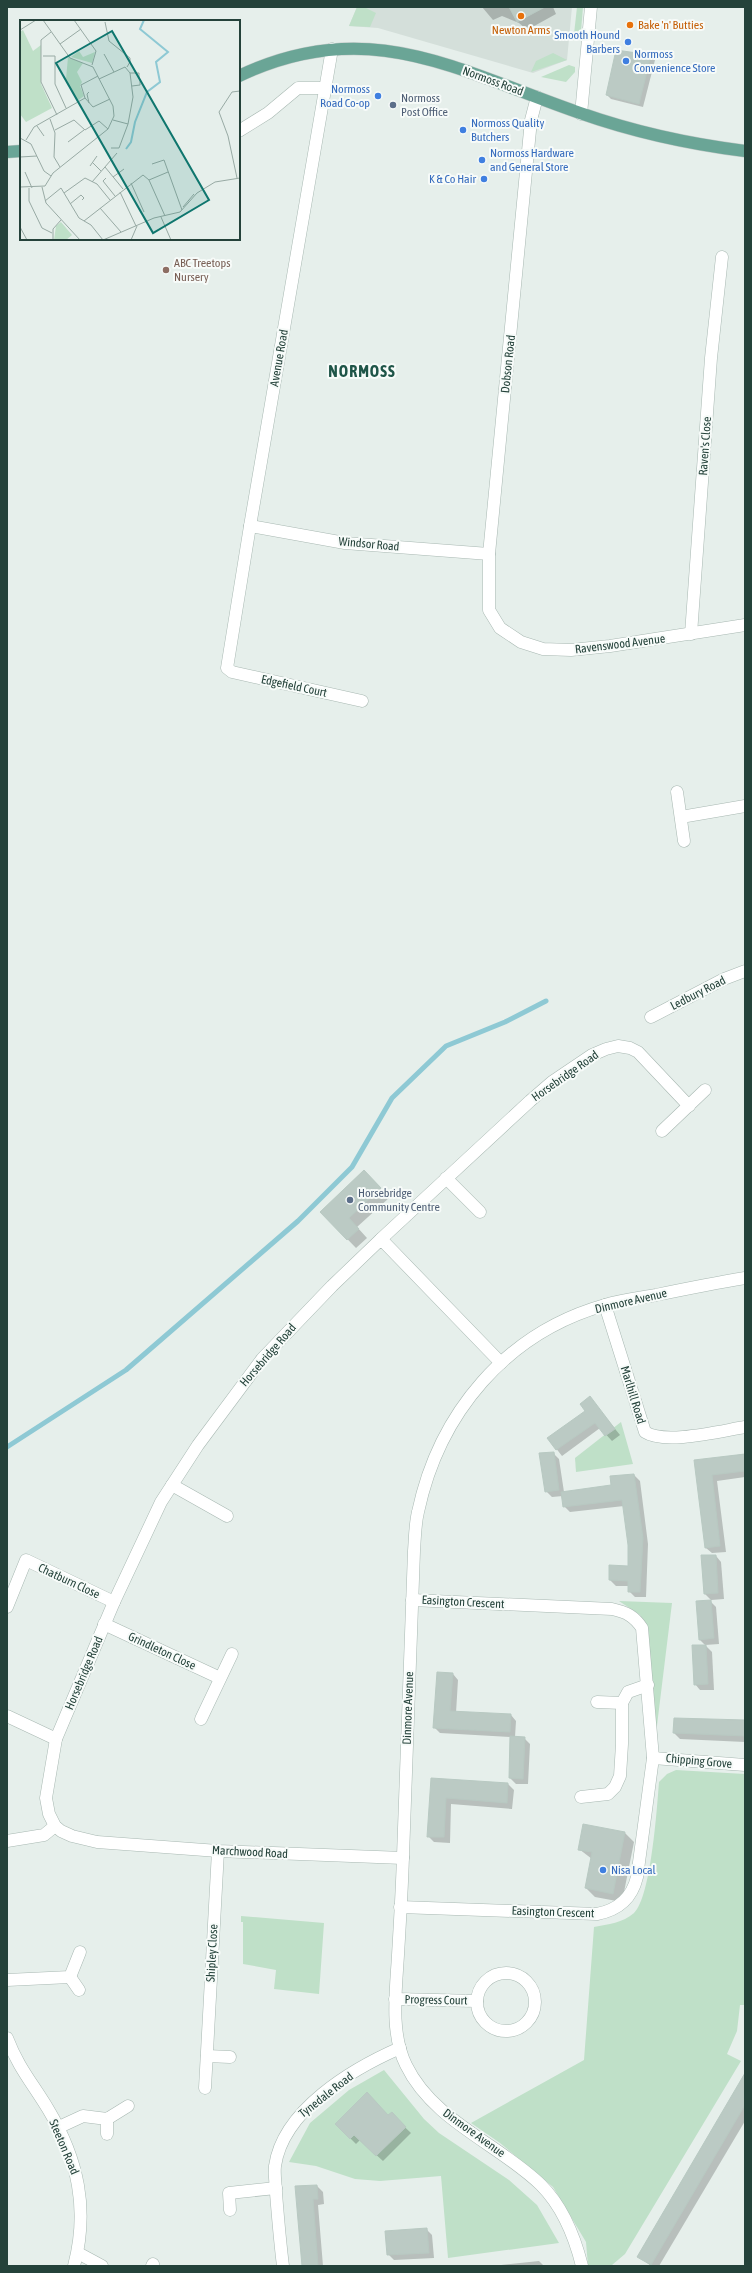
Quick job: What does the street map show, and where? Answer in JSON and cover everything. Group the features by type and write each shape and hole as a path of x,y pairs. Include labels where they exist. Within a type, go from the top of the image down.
{"main road":[{"name":"Normoss Road","path":"240,76 295,54 332,49 388,49 414,55 481,76 581,114 664,139 745,151"},
{"path":"7,152 20,151"}],"street":[{"path":"581,114 591,7"},
{"name":"Avenue Road","path":"227,668 332,49"},
{"path":"240,130 268,113 298,88 325,88"},
{"name":"Dobson Road","path":"500,628 489,610 489,554 531,120 537,97"},
{"name":"Raven's Close","path":"691,634 711,358 722,257"},
{"name":"Windsor Road","path":"250,526 345,543 489,554"},
{"name":"Ravenswood Avenue","path":"500,628 521,642 543,649 571,650 691,634 745,625"},
{"name":"Edgefield Court","path":"227,668 232,672 362,701"},
{"path":"677,792 684,841"},
{"path":"681,817 745,806"},
{"name":"Ledbury Road","path":"651,1017 724,979 745,971"},
{"name":"Horsebridge Road","path":"55,1826 49,1814 46,1798 56,1739 104,1624 161,1502 198,1445 262,1358 332,1286 530,1100 592,1055 606,1048 618,1046 630,1048 638,1052 688,1106"},
{"path":"662,1131 705,1090"},
{"path":"446,1178 480,1212"},
{"path":"381,1239 501,1363"},
{"name":"Dinmore Avenue","path":"582,2266 572,2234 556,2205 543,2187 522,2169 447,2115 416,2083 400,2048 395,1999 403,1858 412,1600 418,1513 429,1471 456,1415 483,1381 522,1345 542,1332 569,1318 606,1304 745,1278"},
{"name":"Marlhill Road","path":"606,1304 645,1432 650,1436 664,1439 745,1427"},
{"path":"172,1485 227,1516"},
{"name":"Chatburn Close","path":"7,1607 26,1560 114,1602"},
{"name":"Easington Crescent","path":"400,1907 597,1914 608,1912 622,1904 634,1890 637,1878 653,1758 642,1628 636,1619 627,1612 612,1609 412,1600"},
{"name":"Grindleton Close","path":"104,1624 220,1678"},
{"path":"201,1719 232,1654"},
{"path":"581,1797 608,1794 615,1787 620,1776 622,1703 628,1692 648,1685"},
{"path":"597,1702 622,1703"},
{"path":"7,1716 56,1739"},
{"name":"Chipping Grove","path":"653,1758 745,1765"},
{"path":"7,1841 44,1835 55,1826"},
{"name":"Marchwood Road","path":"55,1826 72,1836 97,1842 218,1850 403,1858"},
{"name":"Shipley Close","path":"205,2088 218,1850"},
{"path":"70,1977 80,1952"},
{"name":"Progress Court","path":"506,1972 522,1977 529,1983 534,1991 535,2005 531,2018 525,2024 518,2028 502,2030 486,2023 478,2009 477,2001 480,1988 489,1978 506,1972"},
{"path":"7,1980 70,1977"},
{"path":"70,1977 79,1990"},
{"name":"Progress Court","path":"395,1999 477,2001"},
{"name":"Steeton Road","path":"7,2038 22,2071 48,2109 70,2154 80,2190 81,2219 78,2253 74,2266"},
{"name":"Tynedale Road","path":"283,2266 275,2168 280,2145 294,2120 335,2086 377,2058 400,2048"},
{"path":"207,2056 230,2057"},
{"path":"57,2128 83,2116 107,2119 128,2106"},
{"path":"107,2119 107,2134"},
{"path":"230,2210 229,2193 276,2188"},
{"path":"78,2253 102,2266"}],"shaded area":[{"path":"357,7 572,7 567,60 533,73 378,28 349,26"}],"green space":[{"path":"357,7 364,7 376,13 370,27 349,26"},
{"path":"577,7 583,7 581,31 578,34 574,34"},
{"path":"553,53 567,60 531,72 536,61"},
{"path":"569,65 575,67 575,72 566,82 541,77"},
{"path":"621,1422 633,1464 576,1472 575,1458"},
{"path":"619,1601 672,1603 653,1758 646,1625 640,1615"},
{"path":"676,1770 745,1774 745,2005 740,2005 737,2031 727,2054 741,2061 625,2254 612,2265 588,2266 586,2242 553,2187 500,2143 471,2123 584,2060 594,1927 615,1923 625,1919 634,1913 640,1904 649,1871 657,1811 659,1782 667,1774"},
{"path":"241,1916 324,1923 319,1994 274,1989 276,1970 243,1964 243,1922 241,1922"},
{"path":"384,2070 424,2119 439,2133 509,2180 537,2205 559,2243 448,2258 441,2176 380,2181 355,2179 316,2166 289,2162 310,2123 349,2090"}],"building":[{"name":"Newton Arms","path":"509,7 545,7 517,22"},
{"path":"616,50 651,55 639,104 606,95"},
{"name":"Horsebridge Community Centre","path":"364,1170 381,1188 349,1218 359,1229 347,1240 320,1212"},
{"path":"590,1396 615,1429 605,1436 595,1423 556,1450 547,1438 585,1411 580,1404"},
{"path":"554,1452 559,1490 545,1492 539,1453"},
{"path":"745,1454 745,1471 712,1475 720,1546 705,1548 694,1460"},
{"path":"634,1474 643,1538 640,1592 628,1592 628,1581 609,1580 609,1565 628,1566 628,1545 622,1500 563,1507 561,1492 611,1485 610,1476"},
{"path":"701,1555 716,1555 718,1593 704,1594"},
{"path":"711,1600 714,1638 699,1640 696,1601"},
{"path":"692,1645 706,1645 708,1684 694,1685"},
{"path":"437,1672 453,1673 450,1711 511,1714 510,1732 433,1728"},
{"path":"674,1718 745,1720 745,1736 673,1733"},
{"path":"510,1736 525,1737 523,1779 509,1778"},
{"path":"431,1778 508,1783 507,1803 446,1798 444,1837 427,1837"},
{"name":"Nisa Local","path":"583,1824 625,1832 613,1894 585,1888 592,1852 578,1850"},
{"path":"745,2073 745,2105 651,2265 637,2257"},
{"path":"367,2092 388,2115 392,2112 406,2127 376,2156 354,2135 350,2139 335,2124"},
{"path":"317,2185 318,2199 313,2199 318,2266 302,2266 295,2186"},
{"path":"427,2228 429,2253 387,2255 385,2231"}],"waterway":[{"path":"7,1447 126,1370 298,1221 352,1167 392,1098 446,1046 505,1022 546,1001"}],"place":[{"name":"Newton Arms","path":"521,16"},
{"name":"Bake 'n' Butties","path":"630,25"},
{"name":"Smooth Hound Barbers","path":"628,42"},
{"name":"Normoss Convenience Store","path":"626,61"},
{"name":"Normoss Road Co-op","path":"378,96"},
{"name":"Normoss Post Office","path":"393,105"},
{"name":"Normoss Quality Butchers","path":"463,130"},
{"name":"Normoss Hardware and General Store","path":"482,160"},
{"name":"K & Co Hair","path":"484,179"},
{"name":"ABC Treetops Nursery","path":"166,270"},
{"name":"Horsebridge Community Centre","path":"350,1200"},
{"name":"Nisa Local","path":"603,1870"}],"district":[{"name":"NORMOSS","path":"362,371"}]}
